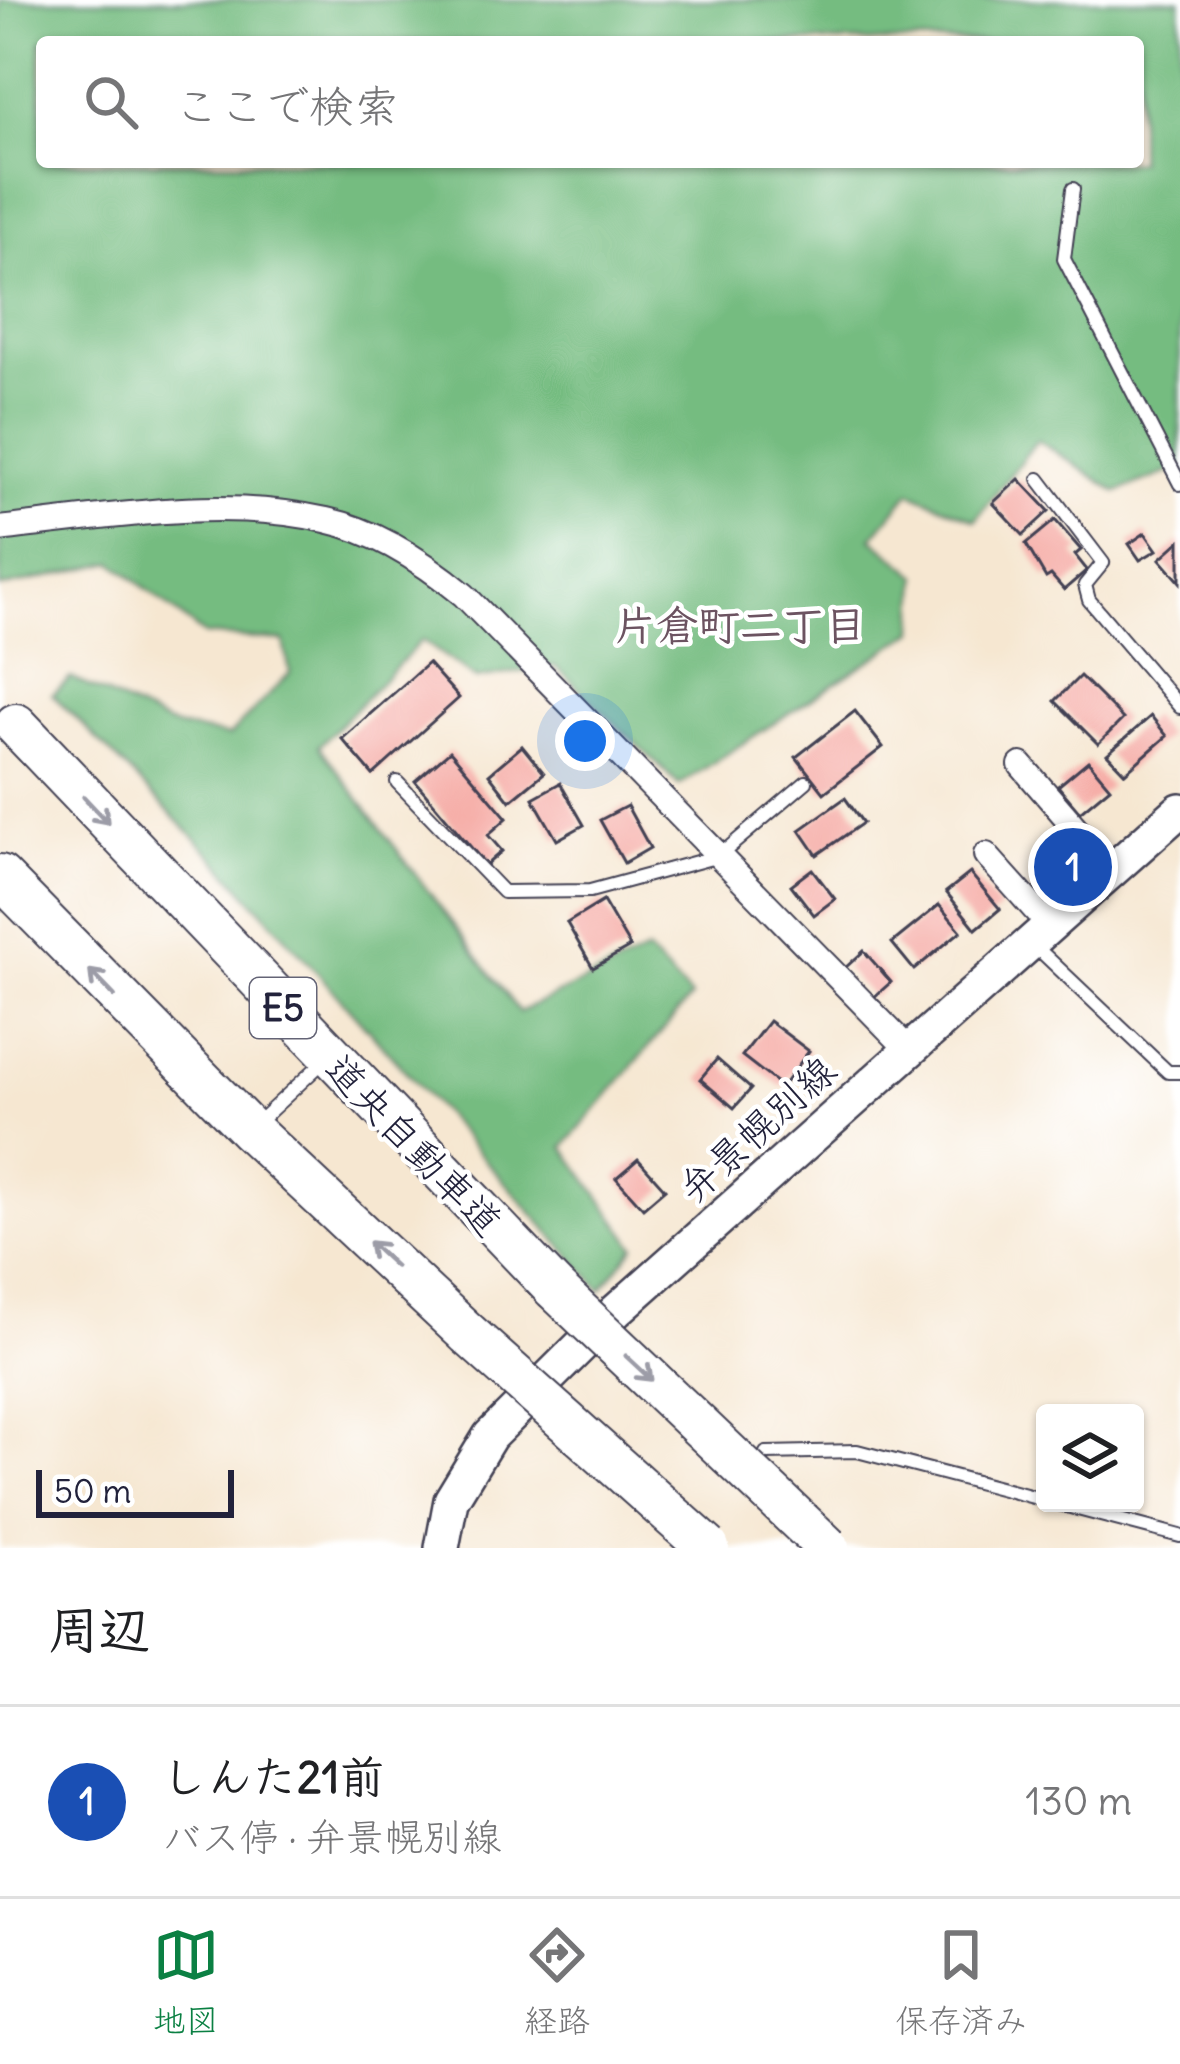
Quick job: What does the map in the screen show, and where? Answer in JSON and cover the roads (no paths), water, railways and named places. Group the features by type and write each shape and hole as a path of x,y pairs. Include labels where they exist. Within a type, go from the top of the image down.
{"highway":[{"name":"道央自動車道","path":"16,725 328,1057 554,1288 828,1548"},
{"path":"0,875 250,1130 468,1334 708,1548"}],"main road":[{"name":"弁景幌別線","path":"442,1548 451,1500 490,1436 616,1311 1111,869 1174,826"}],"street":[{"path":"0,529 180,511 326,520 421,560 464,595 908,1049"},
{"path":"1021,765 1111,869"},
{"path":"986,855 1039,933"}],"lane":[{"path":"1073,190 1064,259 1180,484"},
{"path":"1039,479 1103,563 1085,585 1089,600 1180,707"},
{"path":"397,782 503,892 590,891 719,856 806,782"},
{"path":"1039,933 1180,1082"},
{"path":"250,1130 328,1057"},
{"path":"766,1453 857,1450 1036,1498"},
{"path":"1089,1512 1180,1536"}],"place":[{"name":"しんた21前","path":"1073,867"}],"district":[{"name":"片倉町二丁目","path":"740,625"}]}
